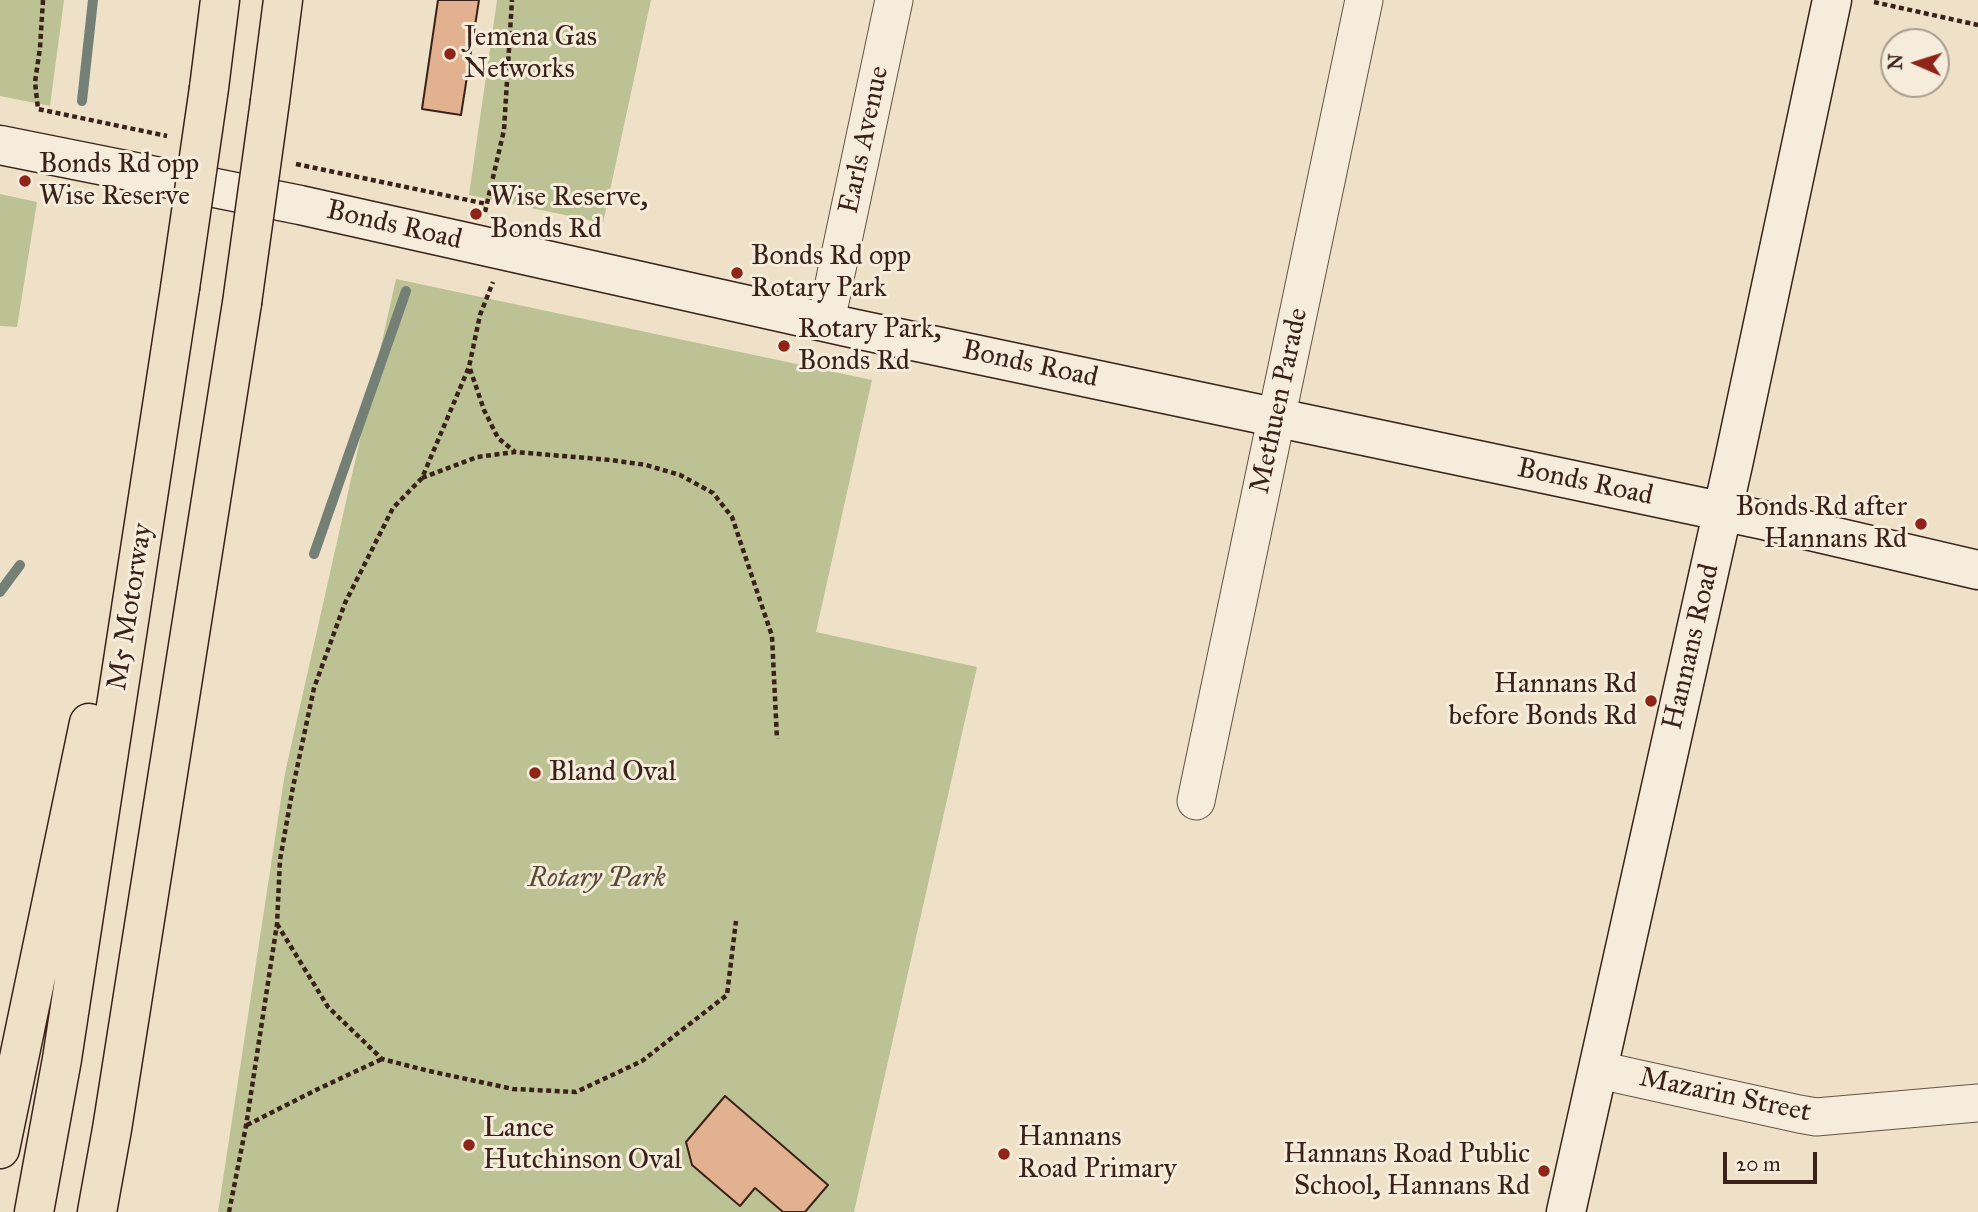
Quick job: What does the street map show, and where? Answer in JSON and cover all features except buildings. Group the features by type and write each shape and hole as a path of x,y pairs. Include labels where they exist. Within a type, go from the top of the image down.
{"highway":[{"name":"M5 Motorway","path":"34,1212 62,1059 180,288 220,0"},
{"path":"97,1212 242,303 283,0"},
{"path":"0,1149 180,288"},
{"path":"105,1212 112,1129"}],"main road":[{"name":"Hannans Road","path":"1566,1212 1722,512 1832,0"},
{"name":"Bonds Road","path":"0,145 300,205 826,321 1722,512 1978,570"}],"street":[{"name":"Earls Avenue","path":"826,321 894,0"},
{"name":"Methuen Parade","path":"1196,801 1364,0"},
{"name":"Mazarin Street","path":"1599,1070 1816,1117 1978,1103"}],"path":[{"path":"38,109 36,82 43,0"},
{"path":"486,204 504,130 512,0"},
{"path":"1874,2 1978,25"},
{"path":"229,1212 246,1126 277,924 280,860 314,688 345,603 393,508 422,478 469,367 480,315 489,291"},
{"path":"469,367 484,411 498,438 515,452"},
{"path":"422,478 477,457 515,452 646,465 680,475 713,493 732,517 772,635 777,739"},
{"path":"277,924 328,1007 382,1059 513,1089 576,1092 642,1061 727,995 736,921"},
{"path":"246,1126 318,1088 382,1059"}],"green space":[{"path":"0,0 64,0 50,106 0,96"},
{"path":"497,0 651,0 603,223 469,195"},
{"path":"0,194 37,202 17,327 0,326"},
{"name":"Rotary Park","path":"396,279 872,380 816,632 977,667 854,1212 218,1212 285,773"}],"waterway":[{"path":"82,101 93,0"},
{"path":"314,554 406,291"},
{"path":"0,592 20,565"}],"place":[{"name":"Jemena Gas Networks","path":"450,54"},
{"name":"Bonds Rd opp Wise Reserve","path":"25,181"},
{"name":"Wise Reserve, Bonds Rd","path":"476,214"},
{"name":"Bonds Rd opp Rotary Park","path":"737,273"},
{"name":"Rotary Park, Bonds Rd","path":"784,346"},
{"name":"Bonds Rd after Hannans Rd","path":"1921,524"},
{"name":"Hannans Rd before Bonds Rd","path":"1651,701"},
{"name":"Bland Oval","path":"535,773"},
{"name":"Lance Hutchinson Oval","path":"469,1145"},
{"name":"Hannans Road Primary","path":"1004,1154"},
{"name":"Hannans Road Public School, Hannans Rd","path":"1544,1171"}]}
